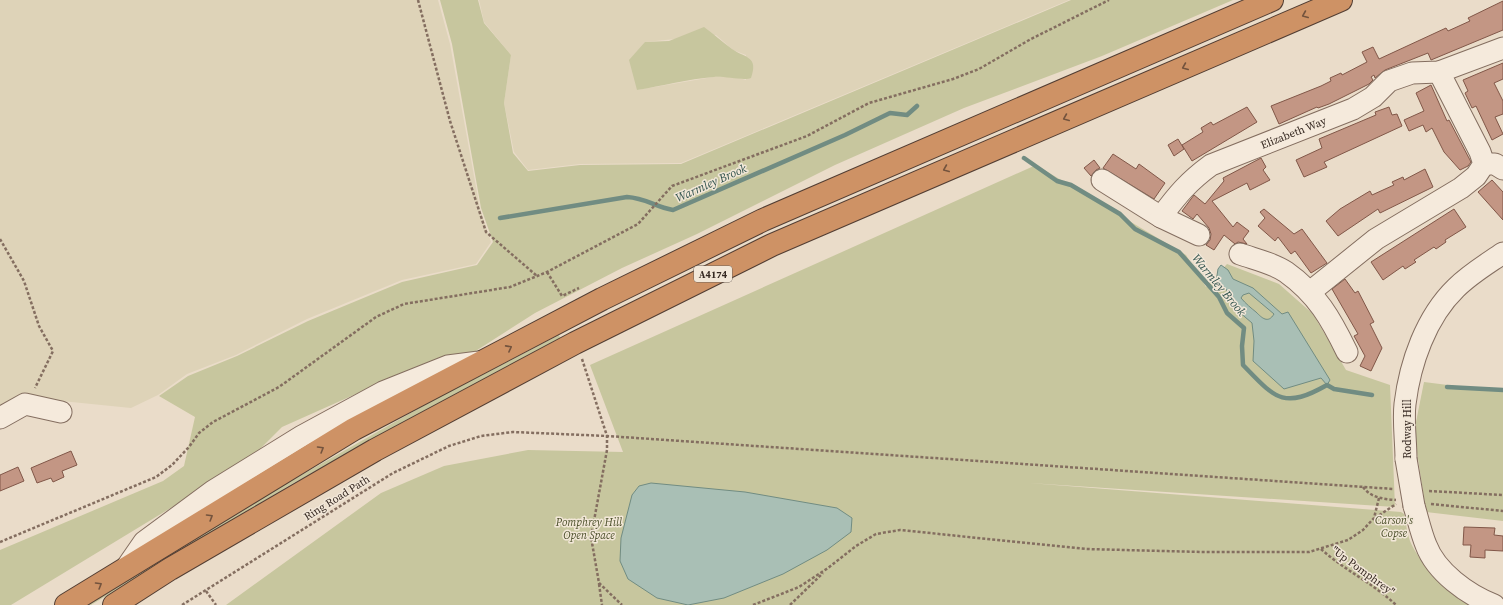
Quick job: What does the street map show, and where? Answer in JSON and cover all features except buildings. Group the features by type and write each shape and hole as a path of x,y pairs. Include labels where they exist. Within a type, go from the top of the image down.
{"highway":[{"name":"A4174","path":"66,605 354,429 602,299 763,220 1272,0"},
{"name":"A4174","path":"114,605 170,569 375,450 575,343 772,245 1340,0"}],"street":[{"name":"Elizabeth Way","path":"1161,217 1192,179 1211,165 1353,109 1373,97 1389,82 1412,73 1439,72 1503,48"},
{"path":"1310,292 1376,239 1461,188 1476,176 1493,167 1480,152 1439,72"},
{"path":"1102,180 1161,217 1199,235"},
{"name":"Rodway Hill","path":"1494,605 1485,602 1453,580 1438,566 1426,546 1406,459 1405,405 1410,374 1420,346 1432,320 1456,288 1478,269 1503,253"},
{"path":"1240,254 1285,271 1310,292 1329,315 1347,352"},
{"path":"0,418 25,404 61,412"}],"path":[{"path":"418,0 450,121 486,232 537,276"},
{"path":"0,542 156,477 172,465 189,447 199,433 213,422 279,388 376,317 404,304 510,287 547,272 638,224 672,186 808,136 869,103 910,90 953,80 979,69 1031,39 1109,0"},
{"path":"0,239 24,280 40,326 53,351 34,391 32,405"},
{"path":"547,272 562,296"},
{"name":"Ring Road Path","path":"182,605 393,472 449,446 481,436 513,432 607,436 1402,489"},
{"path":"602,605 591,537 607,450 607,436"},
{"path":"790,605 828,568 856,546 876,534 900,530 1086,549 1273,553 1309,552 1348,540 1364,530 1374,518 1414,499 1503,495"},
{"path":"1374,518 1379,498"},
{"name":"\"Up Pomphrey\"","path":"1321,549 1334,561 1368,582 1396,605"},
{"path":"753,605 799,586 828,568"},
{"path":"599,583 622,605"},
{"path":"206,591 216,605"}],"shaded area":[{"path":"0,0 438,0 450,44 480,209 491,242 476,264 402,280 307,319 236,355 187,374 158,395 131,408 32,398 0,409"},
{"path":"479,0 1069,0 681,163 580,164 528,170 514,152 504,103 511,55 484,22","holes":["716,35 733,50 746,55 746,80 732,76 713,77 637,90 645,42"]},
{"path":"1221,265 1228,270 1233,279 1253,288 1282,314 1288,312 1330,380 1327,385 1321,378 1284,389 1253,361 1254,341 1252,323 1238,311 1226,289 1216,282 1218,269","holes":["1249,293 1274,314 1270,319 1265,319 1241,298 1243,295"]},
{"path":"651,483 745,492 837,508 852,518 851,532 827,550 783,574 724,598 688,605 657,598 628,579 620,561 621,538 632,495 639,486"}],"green space":[{"path":"440,0 478,0 484,23 511,55 504,103 513,153 528,171 580,165 681,164 1071,0 1233,0 1102,56 964,108 835,165 697,234 622,268 535,313 471,354 394,377 282,427 248,461 11,605 0,605 0,550 163,481 184,466 195,417 159,396 188,376 237,356 308,321 402,282 477,265 493,242 481,208 452,44"},
{"path":"704,27 732,49 752,62 753,71 751,78 704,78 637,90 629,60 645,42 669,41"},
{"path":"1036,165 1186,255 1206,287 1227,264 1279,284 1313,314 1346,370 1390,385 1395,507 1029,483 1401,512 1404,514 1407,531 1414,550 1436,578 1454,594 1471,605 226,605 381,493 444,466 528,450 623,452 590,365"},
{"path":"559,335 561,340 422,412 290,485 91,605 82,605 275,490 430,402"},
{"path":"1424,382 1503,392 1503,521 1426,512 1414,432"}],"waterway":[{"name":"Warmley Brook","path":"500,218 627,197 640,199 673,210 845,135 890,113 907,115 917,106"},
{"name":"Warmley Brook","path":"1024,158 1057,181 1071,185 1120,214 1135,229 1179,252 1219,297 1227,313 1244,328 1242,346 1243,365 1263,386 1280,397 1290,398 1300,397 1312,393 1327,385 1334,389 1372,395"},
{"name":"Warmley Brook","path":"1447,387 1503,390"}],"park label":[{"name":"Carson's Copse","path":"1394,526"},
{"name":"Pomphrey Hill Open Space","path":"589,528"}]}
